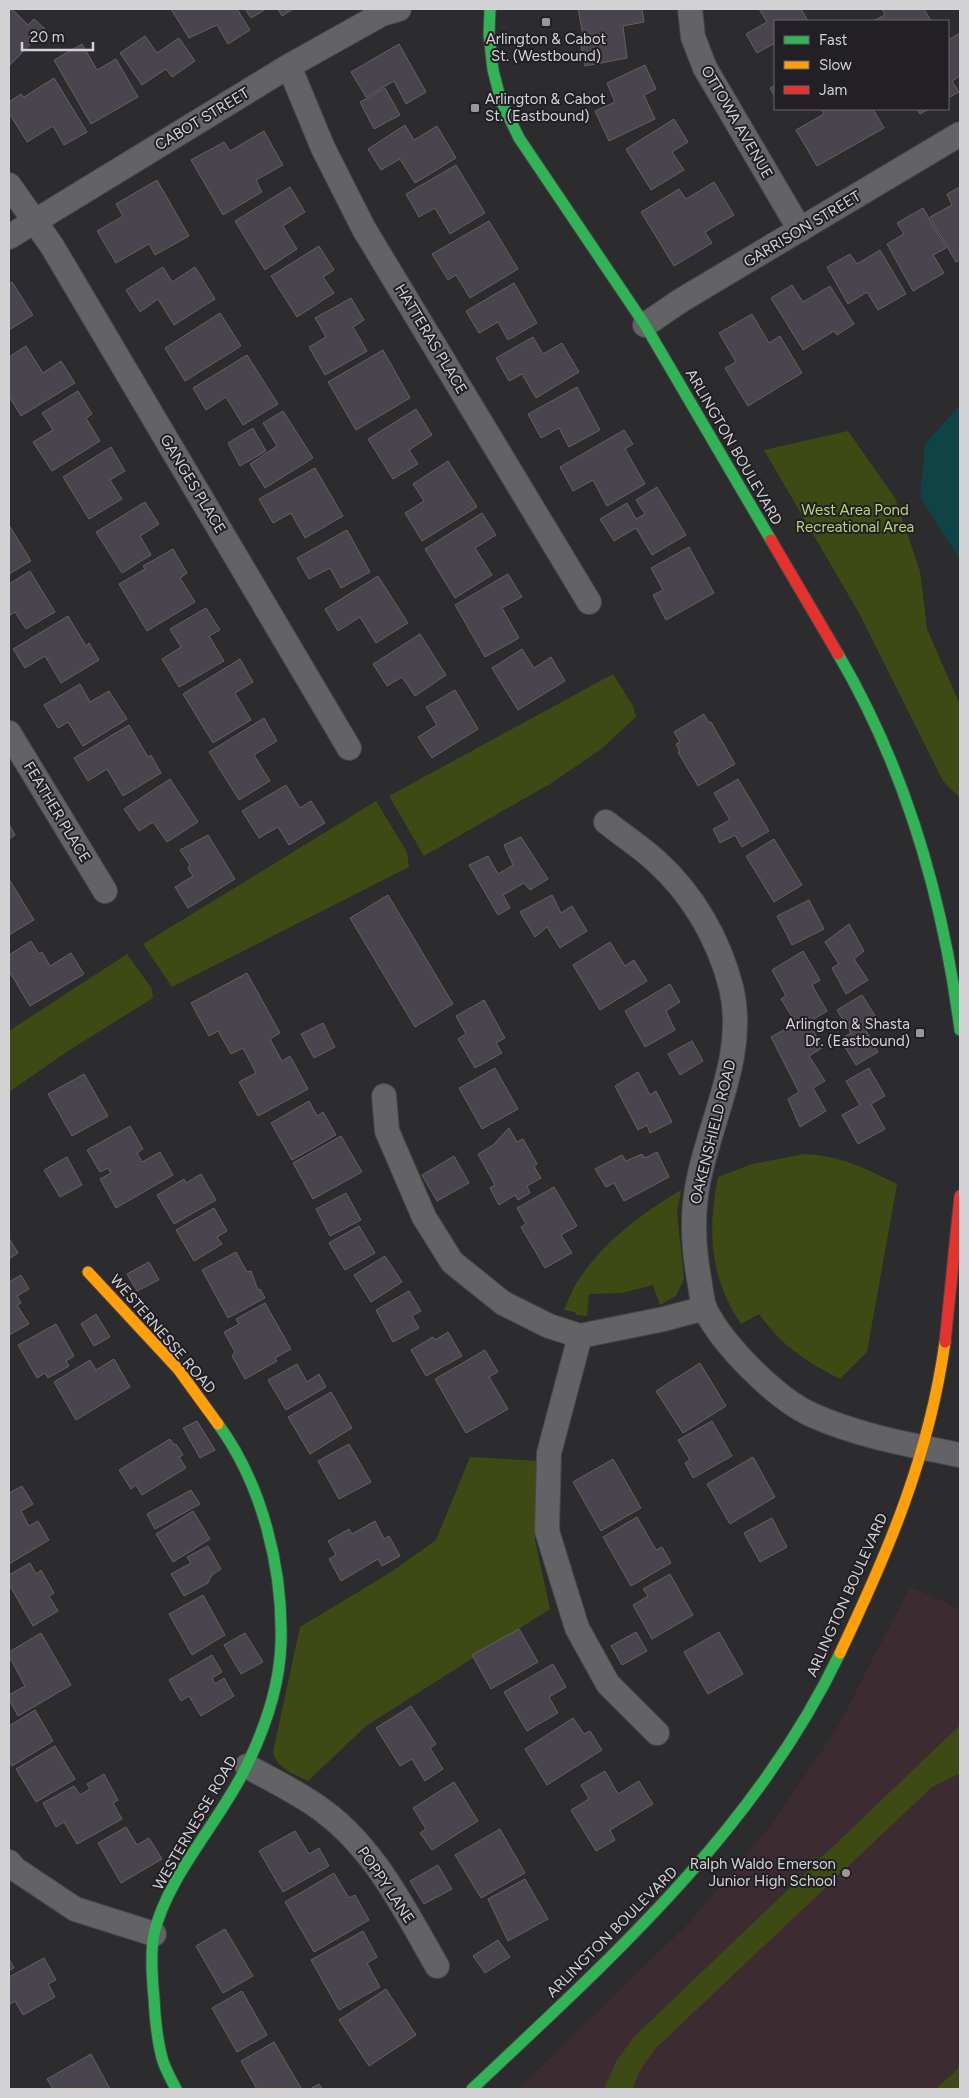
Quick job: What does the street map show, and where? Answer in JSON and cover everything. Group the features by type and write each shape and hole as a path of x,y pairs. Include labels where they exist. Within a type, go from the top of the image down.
{"street":[{"name":"CABOT STREET","path":"9,237 289,66 382,14 399,9"},
{"name":"ARLINGTON BOULEVARD","path":"490,9 489,35 493,70 501,102 515,131 645,325 840,657 871,714 897,775 917,832 956,975 960,1030"},
{"name":"OTTOWA AVENUE","path":"690,9 693,37 705,68 800,230"},
{"name":"HATTERAS PLACE","path":"289,66 323,148 364,229 590,602"},
{"name":"GARRISON STREET","path":"645,325 680,301 960,134"},
{"name":"GANGES PLACE","path":"9,184 52,246 349,748"},
{"name":"FEATHER PLACE","path":"9,732 104,891"},
{"name":"OAKENSHIELD ROAD","path":"606,822 656,861 686,892 716,941 731,988 734,1020 731,1067 699,1177 693,1216 695,1258 704,1308 731,1347 760,1379 811,1415 863,1433 960,1455"},
{"path":"384,1096 387,1131 424,1217 452,1262 503,1303 549,1326 580,1336 664,1320 704,1308"},
{"name":"ARLINGTON BOULEVARD","path":"472,2089 661,1908 720,1840 767,1778 797,1734 842,1652 894,1530 924,1448 945,1338 957,1256 960,1196"},
{"name":"WESTERNESSE ROAD","path":"88,1272 178,1369 211,1411 232,1443 262,1512 278,1582 282,1643 272,1699 247,1766 188,1862 167,1900 154,1934 152,1973 155,2016 162,2059 176,2089"},
{"path":"580,1336 549,1453 547,1531 576,1628 608,1684 657,1733"},
{"name":"POPPY LANE","path":"247,1766 326,1813 363,1849 392,1888 437,1966"},
{"path":"9,1862 14,1869 76,1909 154,1934"}],"shaded area":[{"name":"Ralph Waldo Emerson Junior High School","path":"910,1587 960,1609 960,2089 518,2089 691,1921 771,1825 836,1730"}],"green space":[{"name":"West Area Pond Recreational Area","path":"848,431 895,498 920,571 927,629 960,705 960,798 943,781 859,613 764,450"},
{"path":"613,674 633,706 636,717 600,750 550,784 424,856 389,796"},
{"path":"376,801 407,852 409,867 172,987 143,944"},
{"path":"127,954 152,989 153,998 68,1051 9,1092 9,1031"},
{"path":"805,1154 842,1160 897,1184 867,1352 840,1379 795,1352 777,1336 759,1314 741,1324 723,1289 717,1272 714,1254 712,1235 718,1177 752,1164"},
{"path":"681,1190 677,1213 684,1279 676,1296 660,1305 653,1285 622,1293 589,1294 587,1316 576,1315 575,1312 564,1310 577,1282 599,1254 637,1219"},
{"path":"470,1457 538,1461 535,1540 550,1609 366,1726 308,1781 291,1773 278,1763 273,1752 300,1627 391,1572 436,1540"},
{"path":"960,1725 960,1773 932,1787 656,2048 642,2067 632,2089 604,2089 617,2060 633,2038"},
{"path":"960,2067 960,2089 936,2089"}],"water":[{"path":"960,405 960,560 920,497 925,444"}],"building":[{"path":"9,9 12,9 28,25 34,19 45,29 9,66"},
{"path":"171,9 237,9 250,30 228,44 217,25 189,38"},
{"path":"245,9 266,9 251,18"},
{"path":"278,9 293,9 282,16"},
{"path":"578,9 642,9 644,22 623,26 627,58 585,66 581,45 585,45"},
{"path":"759,9 801,9 807,20 774,20 774,44 757,53 746,34 767,22"},
{"path":"882,9 924,9 930,20 875,20 885,15"},
{"path":"960,33 960,76 952,81 959,92 949,97 949,39"},
{"path":"145,36 157,53 179,38 195,61 172,77 166,69 142,85 120,53"},
{"path":"82,44 97,70 116,59 138,97 91,124 54,60"},
{"path":"399,44 426,92 406,104 394,81 366,97 351,72"},
{"path":"645,65 656,89 644,95 655,119 609,141 595,111 615,102 607,83"},
{"path":"54,78 87,132 64,145 53,126 27,142 9,113 9,102 21,94 24,97"},
{"path":"774,86 774,95 770,88"},
{"path":"385,88 400,115 374,129 360,102"},
{"path":"822,110 874,110 884,128 817,166 796,130 824,114"},
{"path":"918,110 927,110 920,114"},
{"path":"674,119 688,142 672,152 684,170 651,190 626,149"},
{"path":"405,125 414,140 437,126 456,158 415,183 400,159 381,170 368,149"},
{"path":"264,131 283,165 256,180 262,192 223,215 191,160 224,142 230,151"},
{"path":"456,165 485,213 450,234 435,208 419,217 406,194"},
{"path":"157,180 189,236 155,255 149,244 116,263 97,231 123,216 116,204"},
{"path":"714,182 734,215 705,232 712,243 674,266 641,212 679,189 686,199"},
{"path":"290,187 305,212 283,226 297,249 265,270 235,221"},
{"path":"960,187 960,260 956,262 930,217 952,205 947,194"},
{"path":"923,208 946,248 933,255 944,273 913,291 887,244 904,234 897,223"},
{"path":"489,221 518,269 470,298 456,275 448,280 432,254"},
{"path":"319,246 334,270 323,277 334,293 297,317 271,276"},
{"path":"880,250 906,294 878,310 867,292 848,304 827,267 850,254 857,264"},
{"path":"163,267 172,282 195,267 215,299 174,325 158,299 140,312 126,290"},
{"path":"12,282 33,315 9,330 9,285"},
{"path":"514,283 537,323 508,340 498,322 479,333 466,311"},
{"path":"792,285 803,302 830,286 854,324 837,335 834,331 803,350 771,298"},
{"path":"351,298 364,320 353,327 367,351 325,375 309,347 326,337 315,318"},
{"path":"220,313 241,346 185,381 165,348"},
{"path":"752,314 769,343 780,336 802,373 748,406 725,368 736,362 719,333"},
{"path":"533,337 543,354 562,343 579,372 536,398 522,374 509,381 496,358"},
{"path":"26,346 43,373 61,361 75,383 21,416 9,396 9,357"},
{"path":"383,350 410,398 356,430 328,382"},
{"path":"247,355 278,404 243,425 226,397 206,410 193,388"},
{"path":"577,387 600,430 569,447 559,428 541,438 528,414"},
{"path":"78,391 92,414 86,418 100,441 52,471 33,442 53,430 42,413"},
{"path":"416,409 432,435 409,450 418,464 393,479 368,439"},
{"path":"283,411 313,458 265,488 250,464 277,446 263,423"},
{"path":"253,428 266,451 240,466 228,443"},
{"path":"624,430 633,444 625,449 645,484 607,506 593,480 573,491 560,467"},
{"path":"111,447 125,471 110,480 122,499 89,519 63,477"},
{"path":"448,461 477,507 422,541 405,513 424,501 413,484"},
{"path":"315,468 343,516 305,538 291,513 273,523 259,499"},
{"path":"657,487 686,535 652,555 636,528 614,541 600,519 627,503 636,519 645,514 636,500"},
{"path":"145,502 159,524 140,536 151,555 122,573 96,532"},
{"path":"482,513 496,535 475,548 492,575 455,598 425,549"},
{"path":"9,525 31,561 9,574"},
{"path":"347,530 370,572 341,588 330,568 309,579 297,558"},
{"path":"689,547 714,593 666,620 653,595 663,590 651,568"},
{"path":"173,549 187,573 180,578 195,602 147,631 119,584 145,569 143,566"},
{"path":"30,571 55,612 26,629 15,612 9,616 9,584"},
{"path":"508,574 522,597 502,608 519,638 485,657 455,605"},
{"path":"378,576 408,623 376,643 360,617 338,631 325,609"},
{"path":"206,608 220,630 209,636 224,661 179,687 162,659 181,647 170,629"},
{"path":"68,616 86,646 89,643 99,660 61,683 45,656 25,668 13,649"},
{"path":"420,634 446,675 415,696 402,677 387,686 373,664"},
{"path":"522,649 534,668 551,657 565,681 518,710 492,668"},
{"path":"240,659 253,682 235,693 251,720 213,743 183,694"},
{"path":"80,684 90,702 109,691 127,719 83,746 68,722 58,728 44,705"},
{"path":"455,690 478,729 432,758 418,737 437,725 426,707"},
{"path":"704,714 709,723 711,722 735,764 698,786 678,752 680,752 676,744 680,742 674,732"},
{"path":"264,718 277,741 254,755 270,781 239,800 209,752"},
{"path":"129,725 148,757 151,755 161,773 123,796 107,769 88,781 74,758"},
{"path":"170,779 198,822 167,842 153,822 139,831 124,809"},
{"path":"738,779 769,831 742,847 735,835 720,843 713,829 730,820 714,793"},
{"path":"286,785 300,808 311,801 325,823 289,845 278,827 259,838 242,811"},
{"path":"9,824 15,835 9,839"},
{"path":"208,835 235,879 188,908 175,887 193,876 188,868 190,865 180,850"},
{"path":"521,837 548,879 530,890 524,883 503,895 510,908 498,915 469,865 488,856 498,874 513,865 504,845"},
{"path":"774,839 802,885 774,902 746,856"},
{"path":"9,879 34,920 9,935"},
{"path":"388,895 453,1004 415,1027 350,918"},
{"path":"552,895 561,913 572,906 587,931 560,948 547,927 535,937 520,912"},
{"path":"809,900 824,929 792,945 777,916"},
{"path":"849,924 864,951 854,959 868,980 846,994 832,968 839,964 825,942"},
{"path":"31,941 39,954 42,952 50,966 71,953 84,974 30,1006 9,971 9,955"},
{"path":"610,942 625,966 634,960 647,981 600,1010 573,965"},
{"path":"803,951 820,980 812,985 827,1011 809,1022 822,1048 809,1056 825,1081 813,1088 826,1111 800,1127 788,1099 799,1092 771,1037 796,1023 781,999 786,996 772,970"},
{"path":"247,973 280,1033 270,1039 282,1061 290,1056 308,1089 258,1116 239,1082 256,1073 243,1048 231,1054 218,1031 209,1036 191,1003"},
{"path":"670,984 680,1002 666,1011 675,1030 645,1047 625,1011"},
{"path":"862,995 877,1019 864,1027 878,1052 856,1065 840,1039 851,1033 837,1010"},
{"path":"484,1000 505,1038 496,1043 502,1053 475,1068 458,1039 466,1034 456,1016"},
{"path":"323,1023 335,1047 314,1058 301,1034"},
{"path":"692,1041 703,1061 680,1075 668,1054"},
{"path":"495,1068 518,1109 482,1129 459,1088"},
{"path":"869,1068 885,1096 871,1104 885,1129 858,1144 842,1115 860,1105 846,1081"},
{"path":"638,1072 650,1095 656,1091 672,1122 650,1133 647,1125 638,1130 615,1086"},
{"path":"84,1074 108,1116 72,1136 48,1094"},
{"path":"309,1101 317,1116 323,1112 336,1135 292,1160 271,1123"},
{"path":"130,1126 143,1149 137,1153 142,1162 160,1152 173,1175 116,1208 100,1179 111,1173 108,1168 100,1172 87,1150"},
{"path":"509,1128 517,1142 523,1139 537,1164 534,1166 541,1178 527,1186 530,1193 518,1200 515,1195 499,1205 490,1188 495,1185 478,1154 493,1145"},
{"path":"341,1136 362,1172 313,1199 293,1163"},
{"path":"657,1152 669,1177 624,1201 614,1183 606,1187 595,1169 622,1155 626,1161 642,1154 645,1158"},
{"path":"454,1156 469,1183 437,1201 422,1175"},
{"path":"67,1157 82,1185 60,1197 44,1170"},
{"path":"201,1174 216,1200 174,1224 157,1195 184,1179 186,1183"},
{"path":"554,1187 577,1226 561,1235 572,1253 545,1268 521,1227 526,1224 517,1208"},
{"path":"346,1193 361,1220 330,1236 316,1209"},
{"path":"214,1208 227,1231 217,1237 222,1244 194,1261 176,1230"},
{"path":"359,1226 375,1253 345,1270 329,1243"},
{"path":"9,1238 18,1253 9,1259"},
{"path":"236,1252 247,1272 251,1271 258,1290 260,1289 265,1298 228,1318 202,1270"},
{"path":"385,1256 402,1282 371,1302 354,1275"},
{"path":"149,1262 159,1280 137,1291 127,1274"},
{"path":"21,1275 29,1289 17,1296 21,1303 17,1305 29,1324 9,1335 9,1282"},
{"path":"409,1291 421,1311 412,1316 419,1328 393,1342 376,1310"},
{"path":"265,1303 291,1349 275,1358 277,1361 245,1379 232,1356 235,1352 224,1332 239,1324 236,1319"},
{"path":"96,1314 110,1337 94,1346 81,1324"},
{"path":"56,1324 74,1356 66,1361 69,1366 48,1378 45,1373 37,1378 18,1345"},
{"path":"448,1332 462,1356 426,1376 411,1350 433,1337 435,1340"},
{"path":"485,1350 498,1372 489,1377 508,1409 466,1433 435,1379"},
{"path":"114,1359 130,1387 76,1420 54,1382 90,1360 96,1370"},
{"path":"700,1363 726,1406 683,1433 656,1391"},
{"path":"297,1364 307,1382 319,1374 326,1387 286,1410 268,1380"},
{"path":"331,1392 352,1428 310,1454 288,1417"},
{"path":"197,1421 215,1450 200,1458 183,1428"},
{"path":"712,1421 732,1456 693,1478 685,1463 690,1460 678,1440"},
{"path":"170,1439 174,1445 176,1444 183,1455 179,1457 186,1468 142,1495 136,1485 131,1489 119,1470"},
{"path":"349,1444 371,1482 339,1499 318,1461"},
{"path":"753,1457 775,1497 730,1524 707,1484"},
{"path":"613,1459 641,1508 601,1531 573,1482"},
{"path":"22,1486 33,1504 21,1511 29,1526 38,1521 49,1540 9,1564 9,1493"},
{"path":"191,1490 200,1504 155,1529 147,1514"},
{"path":"193,1511 210,1539 173,1562 156,1534"},
{"path":"637,1517 656,1550 662,1547 671,1563 631,1586 603,1537"},
{"path":"772,1518 787,1547 760,1562 744,1533"},
{"path":"375,1521 384,1539 389,1536 400,1556 382,1566 378,1559 341,1581 329,1559 336,1555 328,1541 349,1529 352,1534"},
{"path":"208,1546 221,1569 212,1575 208,1583 184,1596 171,1574 191,1563 187,1557"},
{"path":"30,1563 36,1574 41,1570 54,1593 49,1596 58,1611 33,1626 9,1584 9,1575"},
{"path":"670,1574 693,1615 652,1639 633,1605 648,1596 643,1589"},
{"path":"203,1595 225,1635 192,1655 169,1614"},
{"path":"519,1629 538,1662 491,1689 472,1655"},
{"path":"636,1632 647,1651 622,1665 611,1646"},
{"path":"719,1632 743,1674 708,1694 684,1652"},
{"path":"41,1633 71,1685 18,1716 9,1699 9,1695 25,1686 9,1656 9,1652"},
{"path":"245,1633 263,1662 241,1674 224,1645"},
{"path":"212,1655 222,1672 212,1678 215,1684 224,1678 234,1696 201,1716 189,1696 181,1701 169,1680"},
{"path":"553,1664 566,1687 549,1697 558,1713 527,1731 504,1692"},
{"path":"411,1706 436,1744 430,1748 443,1769 425,1781 412,1759 400,1766 376,1728"},
{"path":"35,1710 53,1741 12,1766 9,1761 9,1726"},
{"path":"573,1718 584,1734 590,1731 602,1750 547,1785 525,1749"},
{"path":"55,1746 75,1779 36,1802 16,1769"},
{"path":"605,1771 618,1794 639,1781 653,1804 610,1830 615,1840 596,1851 571,1810 589,1799 581,1785"},
{"path":"104,1774 118,1800 113,1803 122,1819 77,1844 64,1822 56,1827 43,1803 74,1786 80,1795 90,1789 87,1784"},
{"path":"454,1782 478,1821 432,1850 420,1833 426,1829 413,1808"},
{"path":"126,1827 137,1845 149,1838 162,1859 121,1883 98,1843"},
{"path":"500,1829 525,1873 481,1898 455,1855"},
{"path":"295,1831 309,1854 319,1848 329,1866 283,1892 259,1851"},
{"path":"438,1865 452,1889 424,1904 410,1881"},
{"path":"334,1873 349,1898 355,1895 369,1920 314,1952 285,1902"},
{"path":"525,1879 548,1919 508,1941 488,1899"},
{"path":"225,1929 253,1976 223,1993 196,1946"},
{"path":"363,1931 377,1957 367,1963 380,1987 339,2010 311,1960"},
{"path":"498,1940 510,1957 485,1973 473,1956"},
{"path":"44,1958 56,1980 48,1984 55,1997 23,2015 15,2001 9,2005 9,1977"},
{"path":"9,1959 14,1968 9,1971"},
{"path":"386,1989 416,2035 369,2066 339,2020"},
{"path":"242,1991 267,2035 237,2052 212,2008"},
{"path":"274,2042 301,2088 257,2089 241,2061"},
{"path":"91,2054 110,2089 53,2089 47,2079"},
{"path":"319,2084 322,2089 310,2089"}],"traffic: fast":[{"path":"490,9 489,35 493,70 501,101 519,138 645,325 771,540"},
{"path":"838,654 883,742 918,836 943,932 960,1030"},
{"path":"176,2089 168,2074 160,2051 152,1966 154,1934 170,1891 224,1806 254,1751 275,1689 280,1658 281,1614 274,1556 267,1528 247,1473 218,1424"},
{"path":"472,2089 627,1940 677,1888 723,1834 767,1777 806,1717 840,1653"}],"traffic: slow":[{"path":"88,1272 178,1369 218,1424"},
{"path":"840,1653 875,1577 905,1502 929,1424 945,1342"}],"traffic: jam":[{"path":"771,540 838,654"},
{"path":"945,1342 960,1196"}],"place":[{"name":"Arlington & Cabot St. (Westbound)","path":"546,22"},
{"name":"Arlington & Cabot St. (Eastbound)","path":"475,108"},
{"name":"Arlington & Shasta Dr. (Eastbound)","path":"920,1033"},
{"name":"Ralph Waldo Emerson Junior High School","path":"846,1873"}]}
